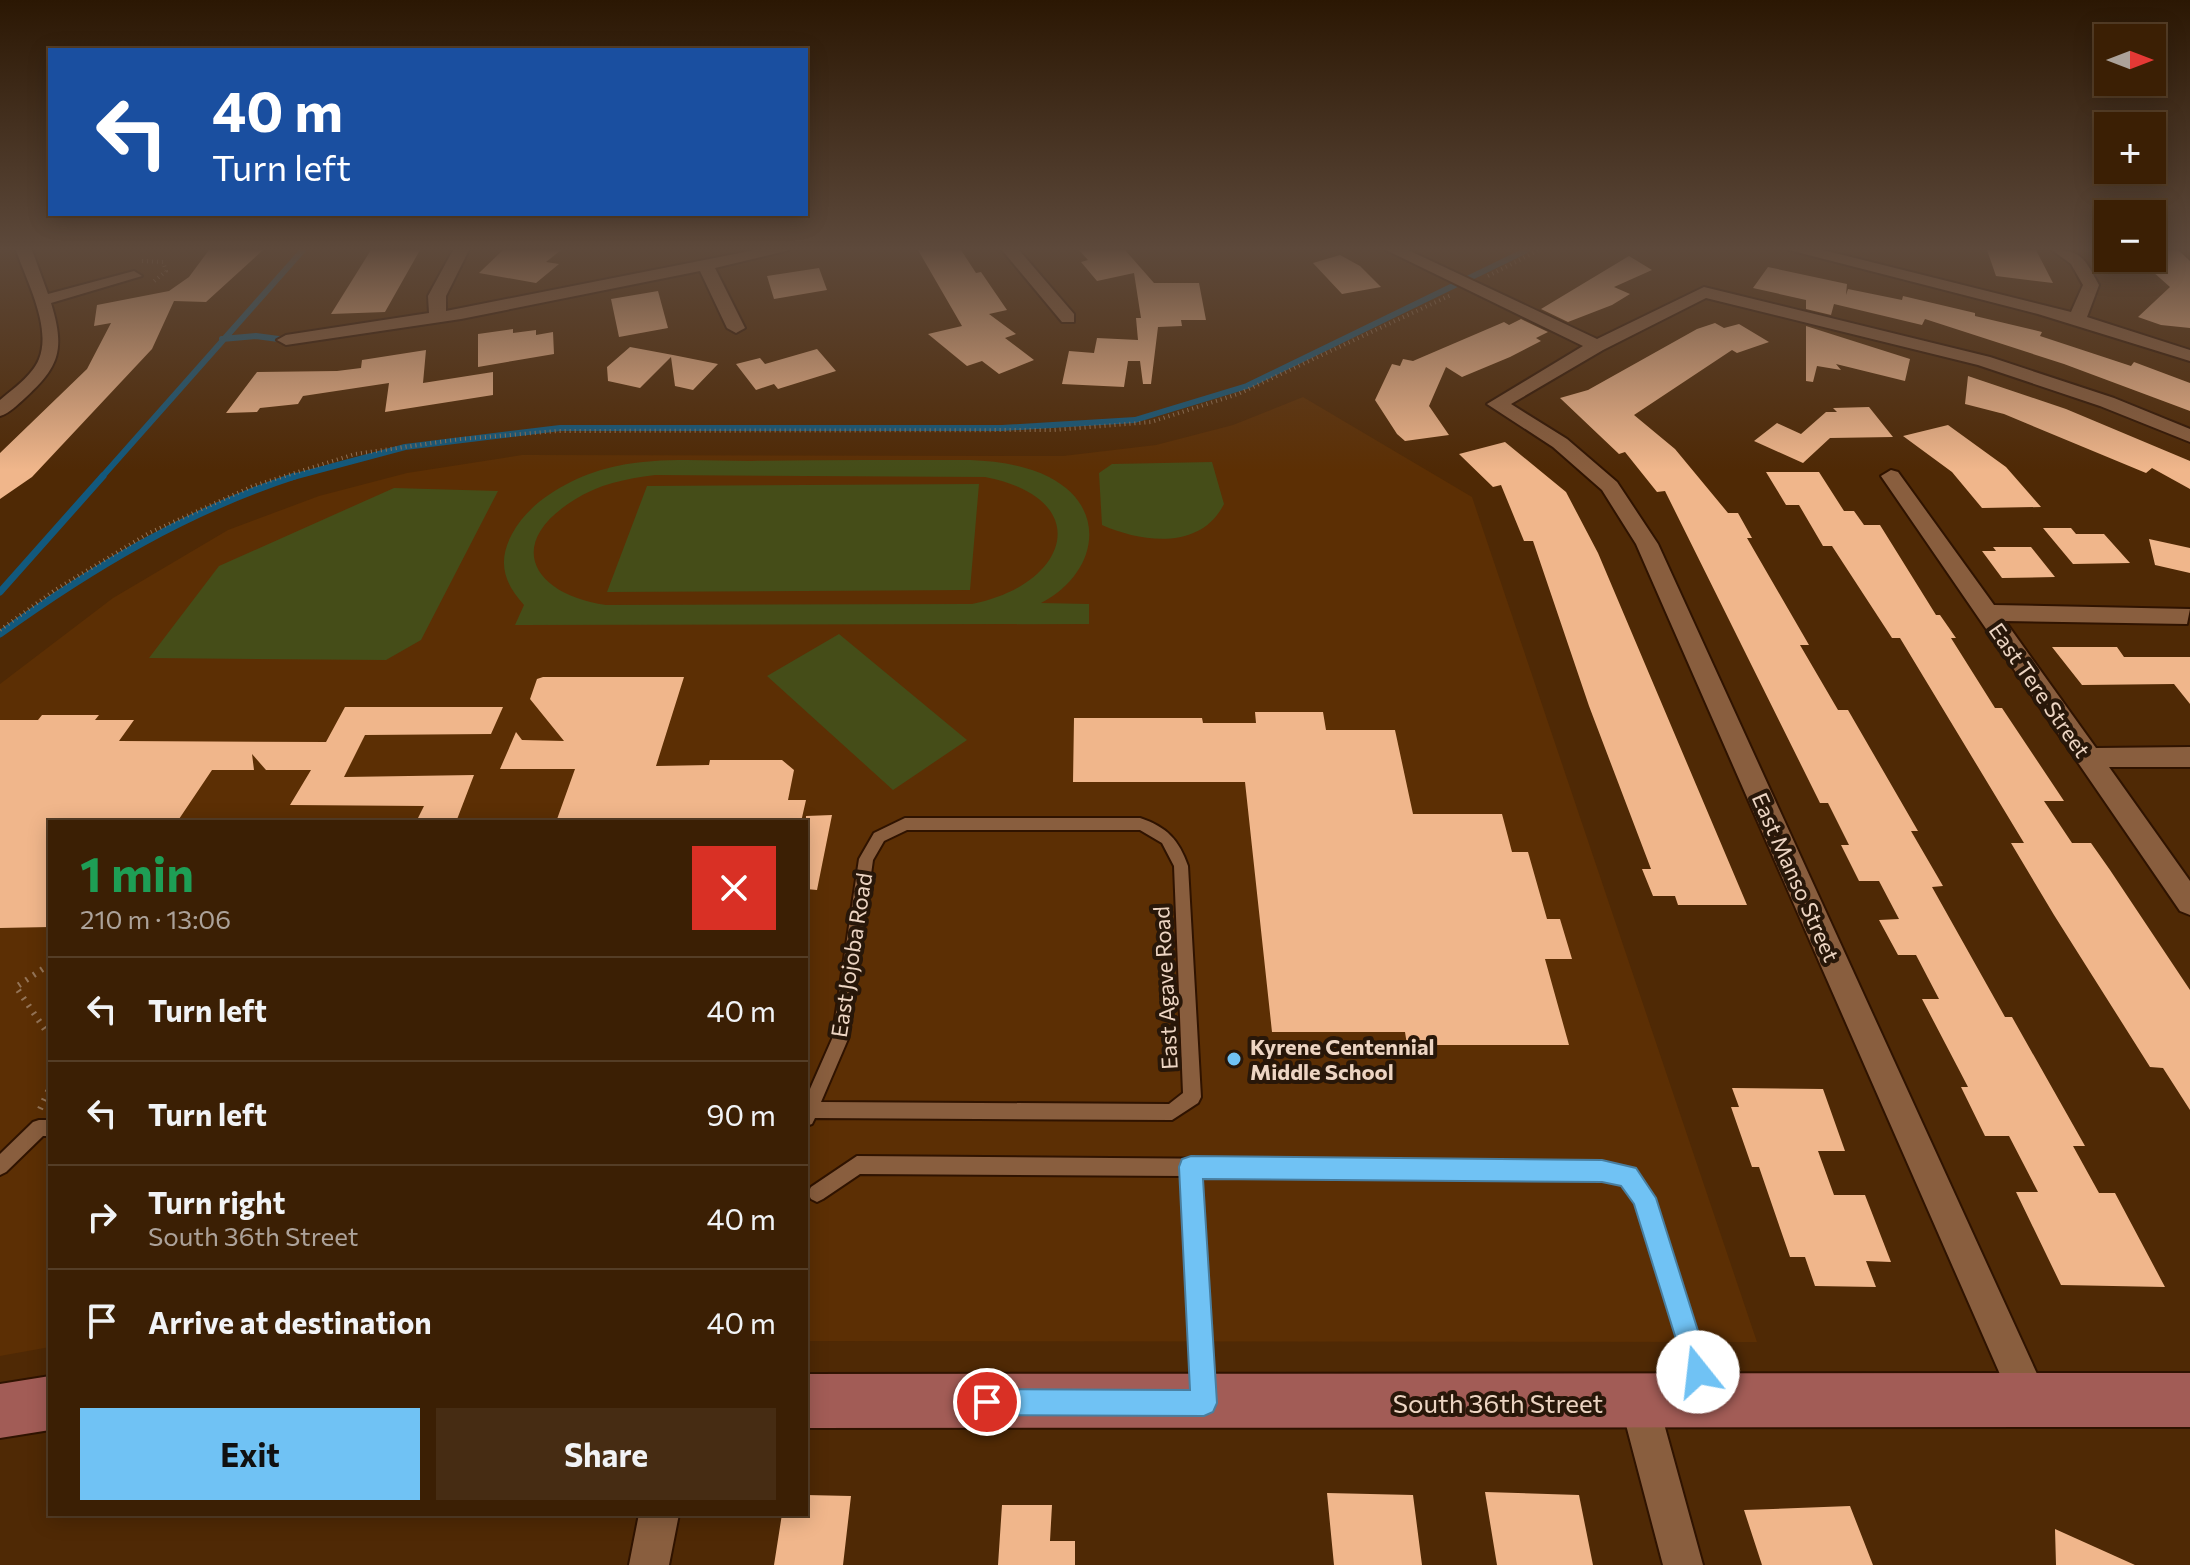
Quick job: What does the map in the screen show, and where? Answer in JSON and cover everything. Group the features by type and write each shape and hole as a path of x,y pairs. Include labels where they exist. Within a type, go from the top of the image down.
{"street":[{"path":"0,410 48,359 52,347 46,323"},
{"path":"286,340 403,323"},
{"path":"734,323 736,328"},
{"path":"1548,323 1597,346 1643,323"},
{"path":"1830,323 1984,361 2107,402 2190,436"},
{"path":"2095,323 2190,356"},
{"name":"East Manso Street","path":"1597,346 1497,404 1560,443 1610,486 1647,544 2030,1400"},
{"name":"East Tere Street","path":"1891,476 2190,903"},
{"path":"1987,613 2187,616"},
{"path":"2088,758 2190,757"},
{"name":"South 36th Street","path":"808,1401 2190,1400"},
{"path":"1639,1402 1683,1565"},
{"path":"0,1411 48,1403"},
{"path":"649,1565 659,1516"}],"lane":[{"name":"East Agave Road","path":"808,1114 1172,1112 1192,1097 1181,866 1174,844 1161,831 1140,824 905,824 879,837"},
{"name":"East Jojoba Road","path":"808,1114 840,1039 866,859 879,837"},
{"path":"0,1166 39,1128 48,1128"},
{"path":"817,1193 857,1165 1602,1171 1628,1176 1644,1198 1707,1402"},
{"path":"1191,1167 1204,1403"}],"path":[{"path":"0,630 55,590 149,533 253,486 355,454 461,439 558,431 1054,430 1151,422 1238,394 1389,323"},
{"path":"48,965 16,987 48,1034"}],"shaded area":[{"name":"Kyrene Centennial Middle School","path":"1303,397 1472,497 1757,1342 808,1341 808,820 48,820 48,1347 0,1356 0,684 113,598 228,530 319,496 407,473 522,455 1063,456 1156,445 1233,425"}],"green space":[{"path":"666,460 943,460 1021,467 1049,477 1069,490 1082,506 1088,524 1089,542 1074,576 1060,591 1041,603 1089,604 1089,624 515,625 524,605 507,580 504,563 507,544 531,509 557,490 587,475 617,466","holes":["655,475 985,477 1021,488 1044,503 1056,522 1057,542 1048,561 1031,579 1005,594 972,604 606,605 561,591 536,566 534,550 539,534 552,517 593,490 633,478"]},
{"path":"1212,462 1224,504 1214,519 1201,529 1186,536 1153,538 1135,536 1102,525 1099,473 1112,464"},
{"path":"979,484 970,590 607,592 647,486"},
{"path":"394,488 498,491 421,640 386,660 149,658 219,566"},
{"path":"839,634 967,740 893,790 767,676"}],"building":[{"path":"111,323 164,323 152,349 32,477 0,499 0,453 87,369"},
{"path":"616,323 667,323 668,328 619,337"},
{"path":"960,323 1001,323 1016,334 1005,338 1034,360 999,374 982,361 967,366 928,334 962,326"},
{"path":"1136,323 1182,323 1182,326 1158,327 1151,384 1143,384 1140,361 1128,361 1124,387 1062,384 1069,351 1094,353 1097,338 1138,340"},
{"path":"1502,323 1529,323 1548,332 1536,338 1541,341 1462,377 1446,367 1429,406 1449,435 1405,441 1397,434 1375,400 1392,364 1400,366 1403,359 1413,361"},
{"path":"1715,323 1724,328 1739,324 1769,342 1737,353 1732,350 1634,415 1675,449 1728,513 1738,513 1752,538 1747,538 1809,645 1800,645 1838,710 1848,710 1918,831 1911,831 1943,886 1932,887 2005,1017 2012,1017 2085,1146 2073,1146 2099,1193 2115,1193 2165,1287 2061,1285 2016,1192 2038,1192 2009,1136 1985,1136 1961,1087 1968,1087 1922,999 1939,999 1916,955 1898,955 1879,920 1899,919 1879,881 1859,881 1841,845 1849,845 1828,803 1820,803 1665,491 1657,492 1625,452 1619,454 1560,398 1588,390 1697,329"},
{"path":"1937,323 2004,323 2042,332 2040,336 2131,366 2134,362 2190,383 2190,411 2064,364"},
{"path":"2155,323 2190,323 2190,328 2161,325"},
{"path":"1806,326 1910,359 1905,381 1836,364 1841,370 1817,366 1813,382 1806,381"},
{"path":"513,329 513,333 536,330 536,335 553,332 554,354 478,367 478,334"},
{"path":"630,347 718,364 693,390 675,386 671,357 640,388 608,381 607,367"},
{"path":"817,349 836,371 778,389 774,384 756,390 736,364 760,358 765,364"},
{"path":"426,350 423,383 493,372 493,395 385,412 389,383 303,396 298,404 260,408 257,412 226,413 257,372 361,368 362,360"},
{"path":"1968,376 2066,409 2190,461 2190,489 2152,468 2146,473 2004,414 1965,404"},
{"path":"1869,407 1893,437 1830,438 1803,463 1754,441 1777,423 1801,434 1826,412 1837,412 1833,408"},
{"path":"1948,425 2006,467 2041,507 1982,508 1952,472 1903,436"},
{"path":"1505,442 1566,492 1598,553 1747,905 1678,905 1675,896 1653,896 1642,869 1651,869 1589,706 1533,541 1524,541 1501,485 1493,487 1459,454"},
{"path":"1766,472 1819,472 1844,511 1854,511 1864,525 1880,525 1936,615 1940,615 1956,638 1951,638 1995,708 2002,708 2064,801 2044,801 2072,843 2091,843 2190,990 2190,1110 2163,1068 2150,1067 2054,915 2011,843 2024,843 1900,638 1892,638 1832,546 1823,546 1799,505 1786,505"},
{"path":"2043,528 2071,528 2076,534 2104,534 2130,563 2073,564"},
{"path":"2149,539 2190,548 2190,573 2155,565"},
{"path":"1993,547 2031,547 2055,577 2002,578 1982,551 1996,551"},
{"path":"2052,647 2117,647 2124,657 2190,657 2190,704 2174,684 2082,685"},
{"path":"684,677 656,766 709,765 710,760 782,760 794,770 788,800 806,800 801,820 557,820 575,769 500,769 516,732 522,740 564,741 530,699 537,679"},
{"path":"345,707 503,707 491,734 365,735 344,777 474,775 457,820 417,820 424,806 290,805 311,770 266,770 252,754 254,770 212,770 178,820 48,820 48,927 0,928 0,720 38,720 42,715 99,715 95,720 134,720 119,741 326,742"},
{"path":"1255,712 1323,712 1326,730 1395,730 1413,814 1502,814 1512,852 1528,852 1547,919 1560,919 1572,959 1545,959 1569,1045 1407,1045 1405,1032 1272,1032 1245,782 1073,782 1074,718 1202,718 1203,723 1256,723"},
{"path":"832,815 817,890 808,889 806,816"},
{"path":"1732,1088 1823,1089 1845,1151 1818,1151 1834,1195 1865,1195 1891,1262 1866,1261 1876,1287 1815,1286 1805,1257 1790,1257 1759,1167 1752,1167 1731,1107 1739,1107"},
{"path":"1485,1492 1579,1495 1593,1565 1497,1565"},
{"path":"1327,1493 1413,1495 1422,1565 1334,1565"},
{"path":"808,1495 851,1496 843,1565 774,1565 782,1516 808,1516"},
{"path":"1002,1505 1052,1505 1050,1541 1075,1541 1075,1565 998,1565"},
{"path":"1850,1506 1873,1565 1762,1565 1744,1510"},
{"path":"2055,1529 2135,1565 2056,1565"}],"waterway":[{"path":"224,339 238,323"},
{"path":"290,478 405,447 560,428 1002,428 1135,420 1247,386 1377,323"},
{"path":"224,339 256,336 286,340"},
{"path":"101,478 224,339"},
{"path":"0,592 103,476"},
{"path":"290,478 295,476"},
{"path":"0,634 70,586 142,543 216,506 290,478"}],"place":[{"name":"Kyrene Centennial Middle School","path":"1234,1059"}],"route":[{"path":"987,1402 1204,1403 1191,1167 1293,1171 1602,1171 1628,1176 1644,1198 1698,1372"}]}
